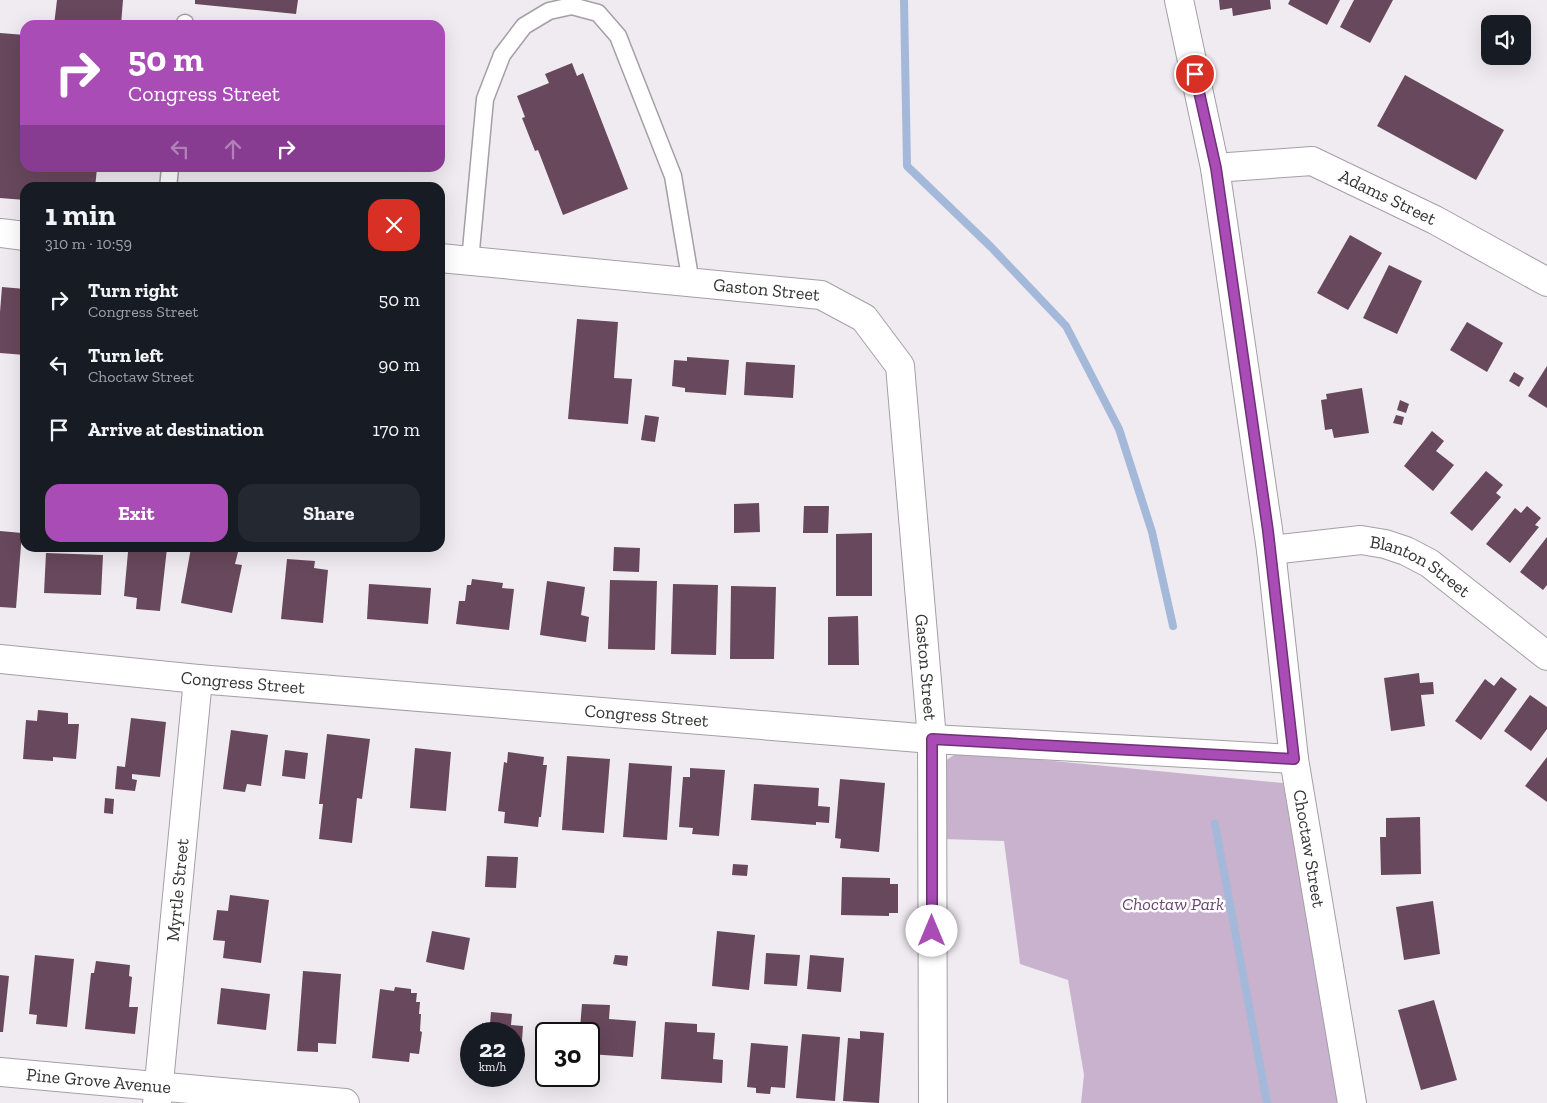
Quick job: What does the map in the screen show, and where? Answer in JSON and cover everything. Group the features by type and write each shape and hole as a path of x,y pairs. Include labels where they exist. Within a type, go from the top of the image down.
{"street":[{"name":"Choctaw Street","path":"1179,0 1216,168 1271,550 1294,759 1352,1103"},
{"name":"Adams Street","path":"1216,168 1312,161 1434,220 1547,282"},
{"path":"0,234 20,236"},
{"name":"Gaston Street","path":"445,258 821,295 864,318 900,366 932,739 933,1103"},
{"name":"Blanton Street","path":"1271,550 1361,540 1406,550 1428,563 1547,656"},
{"name":"Congress Street","path":"0,659 198,679 932,739 1294,759"},
{"name":"Myrtle Street","path":"158,1094 198,679"},
{"name":"Pine Grove Avenue","path":"0,1072 158,1094 345,1103"}],"lane":[{"path":"470,261 485,99 502,55 524,26 549,10 572,6 598,13 618,36 673,176 691,283"}],"green space":[{"name":"Choctaw Park","path":"959,752 1283,783 1338,1103 1081,1103 1084,1075 1068,980 1020,964 1004,841 943,839 943,762"}],"building":[{"path":"57,0 123,0 121,20 55,20"},
{"path":"195,0 298,0 296,14 195,4"},
{"path":"1219,0 1270,0 1271,9 1233,16 1232,8 1220,10"},
{"path":"1290,0 1340,0 1327,25 1288,4"},
{"path":"1354,0 1393,0 1370,43 1340,27"},
{"path":"0,33 20,35 20,172 97,172 96,182 20,182 20,200 0,198"},
{"path":"572,63 577,76 583,73 628,189 563,215 538,150 535,151 522,118 525,117 517,96 549,83 545,74"},
{"path":"1405,75 1504,130 1476,180 1377,126"},
{"path":"1350,235 1382,253 1348,310 1317,293"},
{"path":"1389,265 1422,281 1397,334 1363,318"},
{"path":"2,287 20,289 20,355 0,353"},
{"path":"577,319 618,322 614,378 632,379 628,424 568,419"},
{"path":"1467,322 1503,343 1487,372 1450,350"},
{"path":"687,357 729,360 726,395 685,392 685,388 672,386 674,360 687,361"},
{"path":"746,362 795,365 793,398 744,395"},
{"path":"1547,366 1547,408 1528,396"},
{"path":"1514,372 1524,378 1519,387 1509,381"},
{"path":"1362,388 1369,433 1334,438 1332,429 1325,430 1321,400 1327,399 1326,394"},
{"path":"1400,400 1409,404 1406,413 1397,410"},
{"path":"645,415 659,417 655,442 641,440"},
{"path":"1396,415 1404,417 1402,425 1393,423"},
{"path":"1432,431 1444,441 1436,451 1454,465 1433,491 1404,466"},
{"path":"1486,471 1503,485 1496,493 1501,497 1472,531 1450,513"},
{"path":"759,503 760,532 734,533 734,504"},
{"path":"804,506 829,506 828,533 803,533"},
{"path":"1527,506 1541,518 1535,525 1539,527 1510,563 1486,544 1515,508 1521,513"},
{"path":"0,531 20,533 16,608 0,607"},
{"path":"872,533 872,596 836,596 836,534"},
{"path":"1547,537 1547,585 1543,590 1520,572"},
{"path":"614,547 640,548 639,572 613,571"},
{"path":"128,552 167,552 160,611 136,609 137,598 124,596"},
{"path":"190,552 238,552 235,564 242,565 232,613 181,603"},
{"path":"46,553 103,555 101,595 44,593"},
{"path":"287,559 315,561 314,568 328,570 323,623 281,619"},
{"path":"472,579 503,583 502,588 514,589 509,630 456,624 459,601 465,601 467,585 471,585"},
{"path":"610,580 657,581 655,650 608,649"},
{"path":"547,581 585,587 581,615 589,617 586,642 540,635"},
{"path":"369,584 431,588 428,624 367,619"},
{"path":"673,584 718,585 716,655 671,654"},
{"path":"731,586 776,587 774,659 730,659"},
{"path":"858,616 859,665 828,665 828,617"},
{"path":"1419,673 1420,683 1433,682 1434,694 1421,695 1425,726 1391,731 1384,678"},
{"path":"1501,677 1517,689 1481,740 1455,721 1485,679 1494,686"},
{"path":"1530,695 1547,707 1547,729 1531,751 1504,731"},
{"path":"38,710 68,713 68,724 79,724 76,759 53,757 53,761 23,759 26,720 37,721"},
{"path":"131,718 166,722 160,777 132,774 132,779 137,780 135,791 115,789 117,766 125,767"},
{"path":"231,730 268,735 261,786 247,784 245,792 223,789"},
{"path":"327,734 370,739 362,799 357,798 352,843 319,839 323,804 319,804"},
{"path":"415,748 451,752 446,811 410,808"},
{"path":"285,750 308,753 305,779 282,776"},
{"path":"508,752 544,757 543,765 547,765 541,817 539,817 538,827 504,823 505,812 498,811 504,762 507,763"},
{"path":"567,756 610,759 604,833 562,830"},
{"path":"1547,757 1547,802 1525,786"},
{"path":"629,763 672,766 667,840 623,837"},
{"path":"690,768 725,770 719,836 692,834 693,828 679,827 683,777 690,777"},
{"path":"840,779 885,783 879,852 840,848 841,839 835,838"},
{"path":"754,784 819,788 818,806 830,807 829,823 816,822 816,825 751,820"},
{"path":"105,798 114,799 113,814 104,813"},
{"path":"1420,817 1421,874 1381,875 1380,837 1386,837 1386,818"},
{"path":"487,856 518,857 516,888 485,887"},
{"path":"733,864 748,865 747,876 732,875"},
{"path":"842,877 890,878 890,884 898,884 898,913 889,913 889,916 841,915"},
{"path":"230,895 269,900 261,963 223,958 225,941 213,940 217,910 228,911"},
{"path":"1433,901 1440,954 1404,960 1396,907"},
{"path":"432,931 470,938 464,970 426,962"},
{"path":"717,931 755,935 749,990 712,986"},
{"path":"766,953 800,955 797,986 764,984"},
{"path":"35,955 74,959 67,1027 36,1024 37,1015 29,1014"},
{"path":"615,955 628,956 627,966 613,964"},
{"path":"810,955 844,958 841,992 807,989"},
{"path":"96,961 130,965 129,976 132,977 129,1007 138,1007 135,1034 85,1029 91,973 94,973"},
{"path":"303,971 341,974 336,1044 318,1043 318,1052 297,1051"},
{"path":"0,975 9,976 3,1032 0,1032"},
{"path":"395,987 411,989 411,993 417,993 416,1002 420,1002 420,1031 422,1032 419,1054 410,1053 409,1062 372,1058 380,989 394,991"},
{"path":"221,988 270,994 266,1030 217,1024"},
{"path":"1434,1000 1457,1080 1421,1090 1398,1010"},
{"path":"582,1004 610,1005 609,1019 636,1021 633,1057 600,1055 600,1022 580,1022"},
{"path":"491,1012 512,1014 511,1022 490,1022"},
{"path":"665,1022 697,1024 697,1032 715,1033 713,1059 723,1060 722,1083 661,1079"},
{"path":"860,1031 884,1033 879,1103 843,1101 848,1038 860,1039"},
{"path":"802,1034 840,1037 835,1101 796,1098"},
{"path":"751,1043 788,1046 785,1088 771,1087 770,1094 756,1093 756,1088 747,1087"}],"waterway":[{"path":"904,0 907,166 991,247 1066,326 1119,429 1152,532 1173,626"},
{"path":"1215,824 1267,1103"}],"route":[{"path":"932,931 932,739 1294,759 1271,550 1216,168 1195,74"}]}
